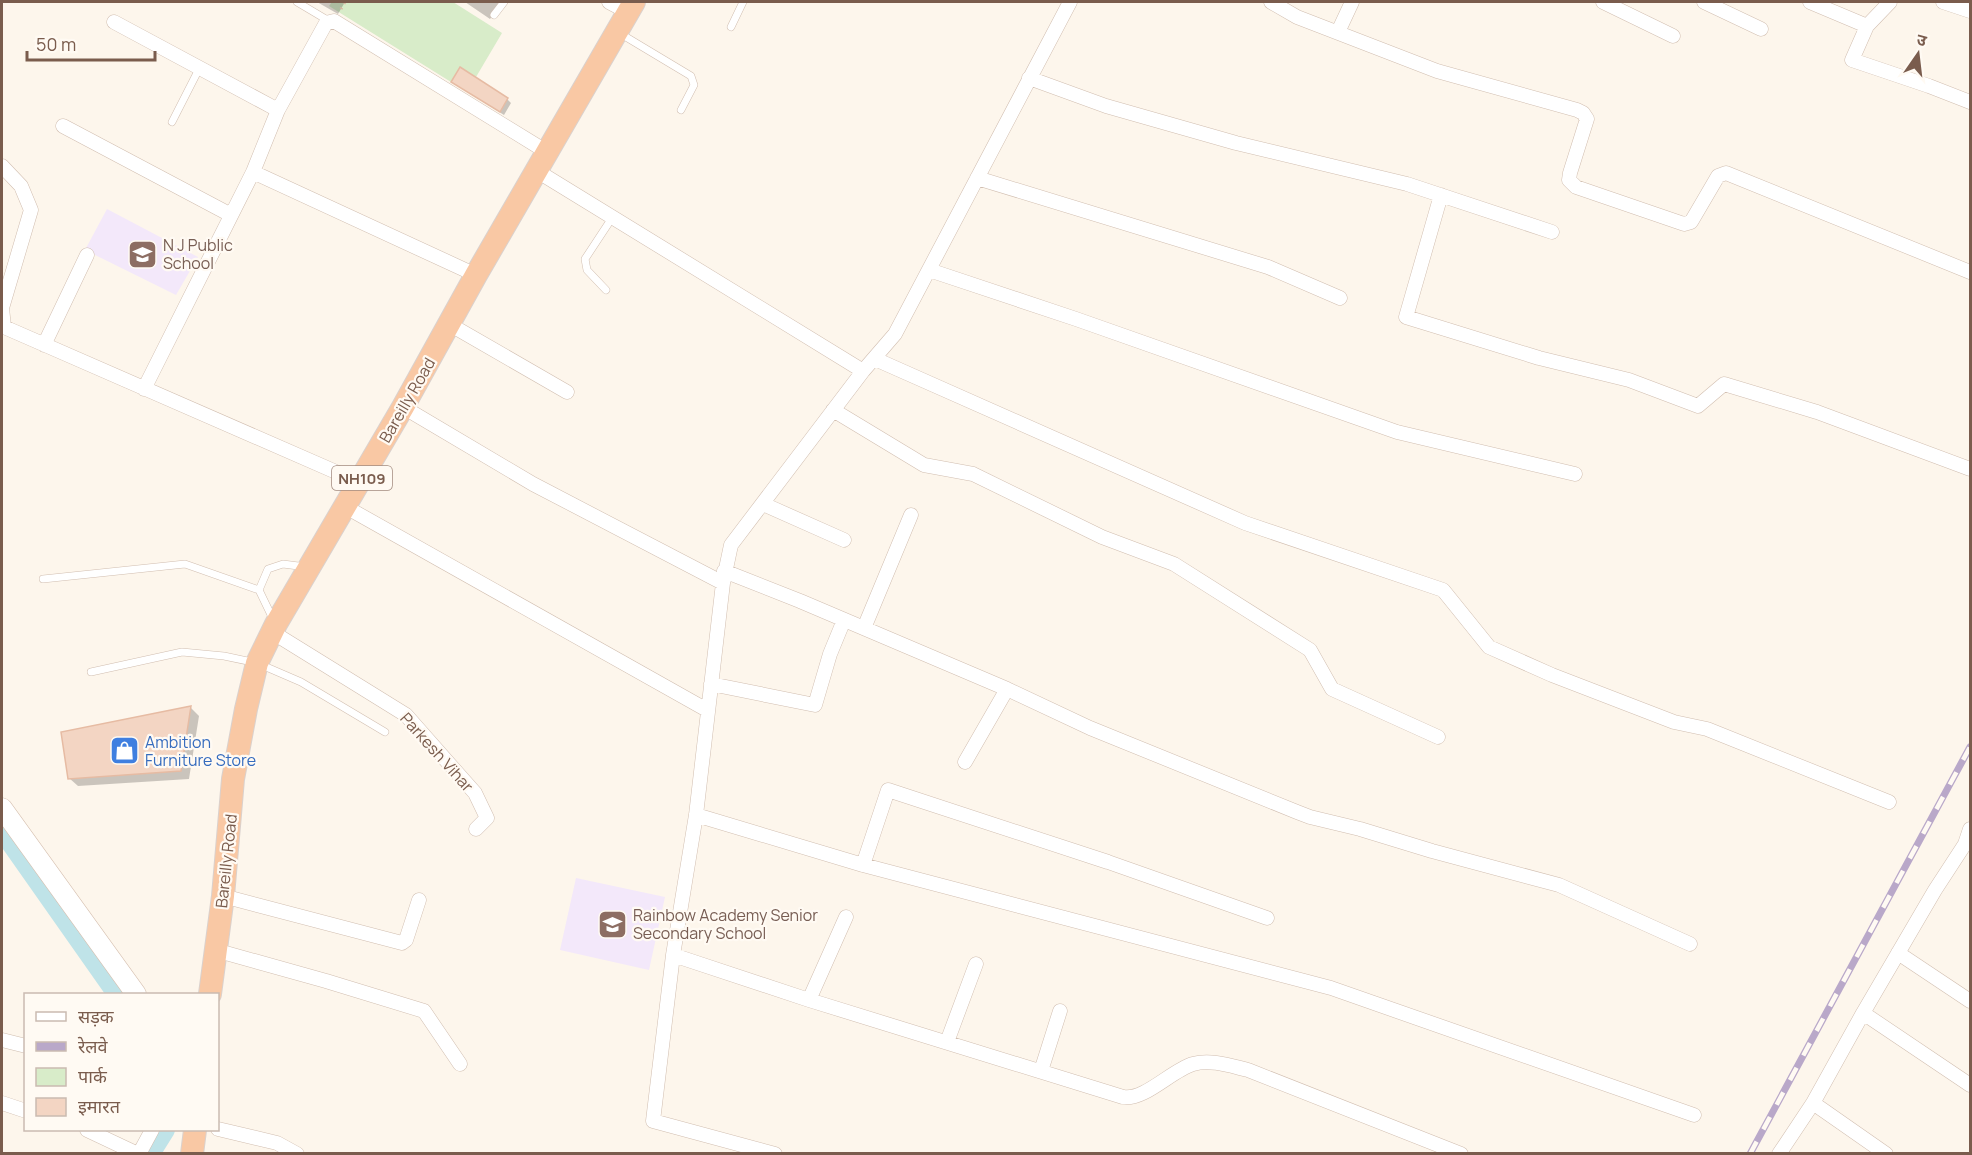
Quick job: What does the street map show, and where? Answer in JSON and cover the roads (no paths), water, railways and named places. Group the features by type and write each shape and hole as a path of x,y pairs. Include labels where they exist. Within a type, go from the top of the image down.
{"highway":[{"name":"Bareilly Road","path":"210,993 223,896 233,779 257,663 274,628 403,407 542,161 622,11"},
{"path":"192,1154 195,1131"}],"main road":[{"path":"2,808 135,993"}],"street":[{"path":"775,1154 752,1151 653,1121 673,955 696,815 724,577 731,545 863,371 895,334 1070,2"},
{"path":"1271,2 1298,17 1437,70 1583,113 1587,119 1569,180 1575,187 1684,224 1691,222 1718,176 1726,173 1971,272"},
{"path":"1338,32 1352,2"},
{"path":"1603,2 1673,36"},
{"path":"1704,2 1761,29"},
{"path":"1810,2 1867,26"},
{"path":"1890,2 1867,26 1852,60 1971,102"},
{"path":"1943,2 1971,11"},
{"path":"144,389 253,172 278,110 329,21 334,21 542,161 612,218 863,371"},
{"path":"114,22 278,110"},
{"path":"1029,78 1106,106 1236,143 1407,183 1552,232"},
{"path":"63,126 231,215"},
{"path":"2,166 21,186 30,210 2,308 4,327 359,482"},
{"path":"253,172 476,275"},
{"path":"977,178 1268,267 1340,298"},
{"path":"1441,195 1406,317 1539,358 1629,380 1698,406 1724,384 1817,412 1971,469"},
{"path":"45,345 87,255"},
{"path":"929,270 1389,429 1575,474"},
{"path":"449,324 567,393"},
{"path":"875,359 1245,523 1443,590 1489,647 1552,675 1674,722 1707,729 1889,802"},
{"path":"403,407 533,484 724,577 864,628 1007,689 1090,728 1310,817 1559,885 1690,944"},
{"path":"833,410 924,465 973,474 1102,537 1174,564 1310,650 1332,689 1438,737"},
{"path":"763,504 844,540"},
{"path":"344,506 707,710"},
{"path":"864,628 911,515"},
{"path":"711,684 815,705 830,654 844,620"},
{"name":"Parkesh Vihar","path":"274,628 406,715 475,793 487,818 476,829"},
{"path":"965,762 1007,689"},
{"path":"863,865 888,790 1108,862 1267,918"},
{"path":"696,815 863,865 1331,988 1694,1115"},
{"path":"1779,1154 1813,1103 1898,953 1968,846 1971,829"},
{"path":"223,896 402,943 406,940 419,900"},
{"path":"809,1000 846,917"},
{"path":"215,950 423,1011 460,1065"},
{"path":"1898,953 1971,1001"},
{"path":"673,955 809,1000 1129,1098 1191,1064 1205,1062 1248,1070 1461,1154"},
{"path":"947,1042 976,964"},
{"path":"1041,1071 1060,1011"},
{"path":"1863,1013 1971,1085"},
{"path":"2,1040 24,1046"},
{"path":"1813,1103 1886,1154"},
{"path":"2,1104 24,1110"},
{"path":"219,1129 277,1143 297,1154"},
{"path":"89,1131 139,1154 151,1131"}],"lane":[{"path":"297,2 329,21"},
{"path":"494,15 504,2"},
{"path":"731,27 743,2"},
{"path":"622,11 691,76 694,85 681,110"},
{"path":"172,122 199,69"},
{"path":"606,290 587,270 585,259 612,218"},
{"path":"43,579 185,564 259,590"},
{"path":"274,628 259,590 268,569 283,564 309,568"},
{"path":"91,672 182,652 224,656 257,663 301,682 385,732"}],"waterway":[{"path":"2,832 115,993"},
{"path":"151,1154 165,1131"}],"railway":[{"path":"1750,1154 1970,747"}],"place":[{"name":"N J Public School","path":"142,254"},
{"name":"Ambition Furniture Store","path":"124,751"},
{"name":"Rainbow Academy Senior Secondary School","path":"612,924"}]}
